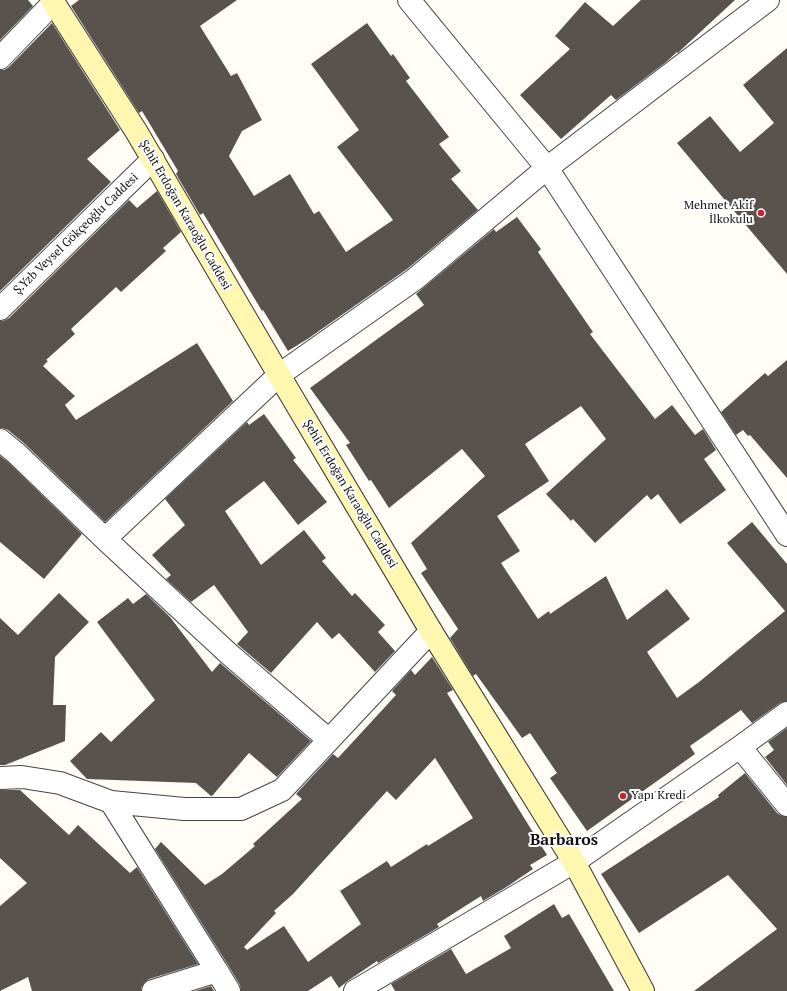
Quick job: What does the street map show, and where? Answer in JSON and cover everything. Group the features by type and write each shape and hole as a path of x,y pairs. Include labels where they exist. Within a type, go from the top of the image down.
{"main road":[{"name":"Şehit Erdoğan Karaoğlu Caddesi","path":"53,1 153,159 279,375 431,630 574,862 643,991"}],"street":[{"path":"409,0 547,168 787,535"},
{"path":"105,539 279,375 415,279 547,168 768,0"},
{"path":"0,58 53,1"},
{"name":"Ş.Yzb Veysel Gökçeoğlu Caddesi","path":"0,308 153,159"},
{"path":"0,440 16,453 105,539 229,654 329,740"},
{"path":"0,778 22,777 60,783 111,802 184,809 241,809 282,790 431,630"},
{"path":"354,991 574,862 787,713"},
{"path":"740,747 787,805"},
{"path":"111,802 229,991"},
{"path":"153,991 217,971"}],"building":[{"path":"0,0 28,0 33,6 0,40"},
{"path":"79,0 237,0 200,26 231,76 237,73 262,120 242,131 229,156 254,196 290,174 314,214 319,211 346,252 393,220 337,147 359,130 311,64 367,23 391,56 393,54 410,78 406,81 449,137 439,144 461,171 451,179 478,210 407,269 309,338 288,351 203,213 200,215 176,174 178,171 142,111 139,113 71,6"},
{"path":"641,0 735,0 678,53 677,52 616,100 611,95 561,139 520,95 570,49 555,36 585,2 613,26"},
{"path":"52,23 120,130 87,159 111,182 0,291 0,70 4,70 9,67"},
{"name":"Mehmet Akif İlkokulu","path":"787,48 787,274 677,143 710,116 740,152 774,123 743,85"},
{"path":"157,191 181,232 163,248 166,251 121,292 116,287 71,329 75,334 46,360 48,361 43,366 75,396 65,405 76,420 197,343 233,401 105,522 25,444 8,430 0,428 0,321 9,318 129,200 137,208"},
{"path":"517,217 541,249 538,252 593,332 590,334 655,419 672,405 695,435 703,429 716,450 704,459 726,490 680,524 658,494 651,500 647,495 595,543 573,519 571,521 546,494 606,439 581,406 525,444 549,481 497,516 520,551 501,563 538,619 549,611 550,614 606,576 627,620 667,589 690,619 647,652 677,698 699,682 785,611 727,543 752,522 787,564 787,701 780,703 752,723 741,710 690,746 695,754 587,831 550,778 557,773 530,733 522,738 476,674 473,676 450,638 458,629 421,573 427,569 411,543 485,476 462,449 389,508 371,480 369,481 346,445 350,443 310,388 424,305 416,294 494,229 496,232"},
{"path":"787,360 787,478 750,435 748,436 743,430 736,435 721,412 765,373 768,376"},
{"path":"264,414 296,458 293,460 327,502 298,525 264,481 225,511 261,565 304,530 326,558 322,561 352,596 355,593 385,625 378,632 395,651 375,672 339,633 332,639 317,622 271,673 237,644 248,632 214,585 191,602 166,579 171,575 152,555 185,525 165,499 247,422 249,425"},
{"path":"0,456 82,534 44,579 0,542"},
{"path":"59,593 89,622 55,657 53,705 66,705 65,741 5,765 0,765 0,618 18,635"},
{"path":"146,594 170,617 212,672 220,663 311,741 277,777 249,753 211,796 196,783 87,779 70,761 101,732 111,742 155,700 97,622 128,598 133,604"},
{"path":"432,657 453,690 447,693 547,855 530,865 533,869 508,886 483,901 481,896 437,924 439,927 378,963 377,961 339,988 331,976 308,991 241,991 240,985 228,965 155,849 161,842 205,885 222,874 255,846 253,844 302,799 296,794 333,754 338,758 396,695 392,691 411,670 415,675","holes":["435,758 473,818 428,846 427,844 391,867 387,861 340,891 361,924 308,962 284,926 247,950 244,947 276,913 274,911 293,894 387,791 396,800"]},
{"path":"787,728 787,785 765,757 774,750 768,742"},
{"path":"745,773 777,813 787,817 787,991 694,991 777,929 728,875 639,933 601,874 719,797 718,795"},
{"path":"0,790 20,790 69,835 78,825 130,873 137,867 198,964 149,979 144,983 141,991 32,991 28,977 0,991 0,906 27,883 0,858"},
{"path":"554,904 562,918 569,914 614,991 395,991 391,984 451,949 466,974 511,948 504,936"},
{"path":"211,986 214,991 195,991"}],"place":[{"name":"Mehmet Akif İlkokulu","path":"761,213"},
{"name":"Yapı Kredi","path":"623,796"}],"district":[{"name":"Barbaros","path":"564,840"}]}
